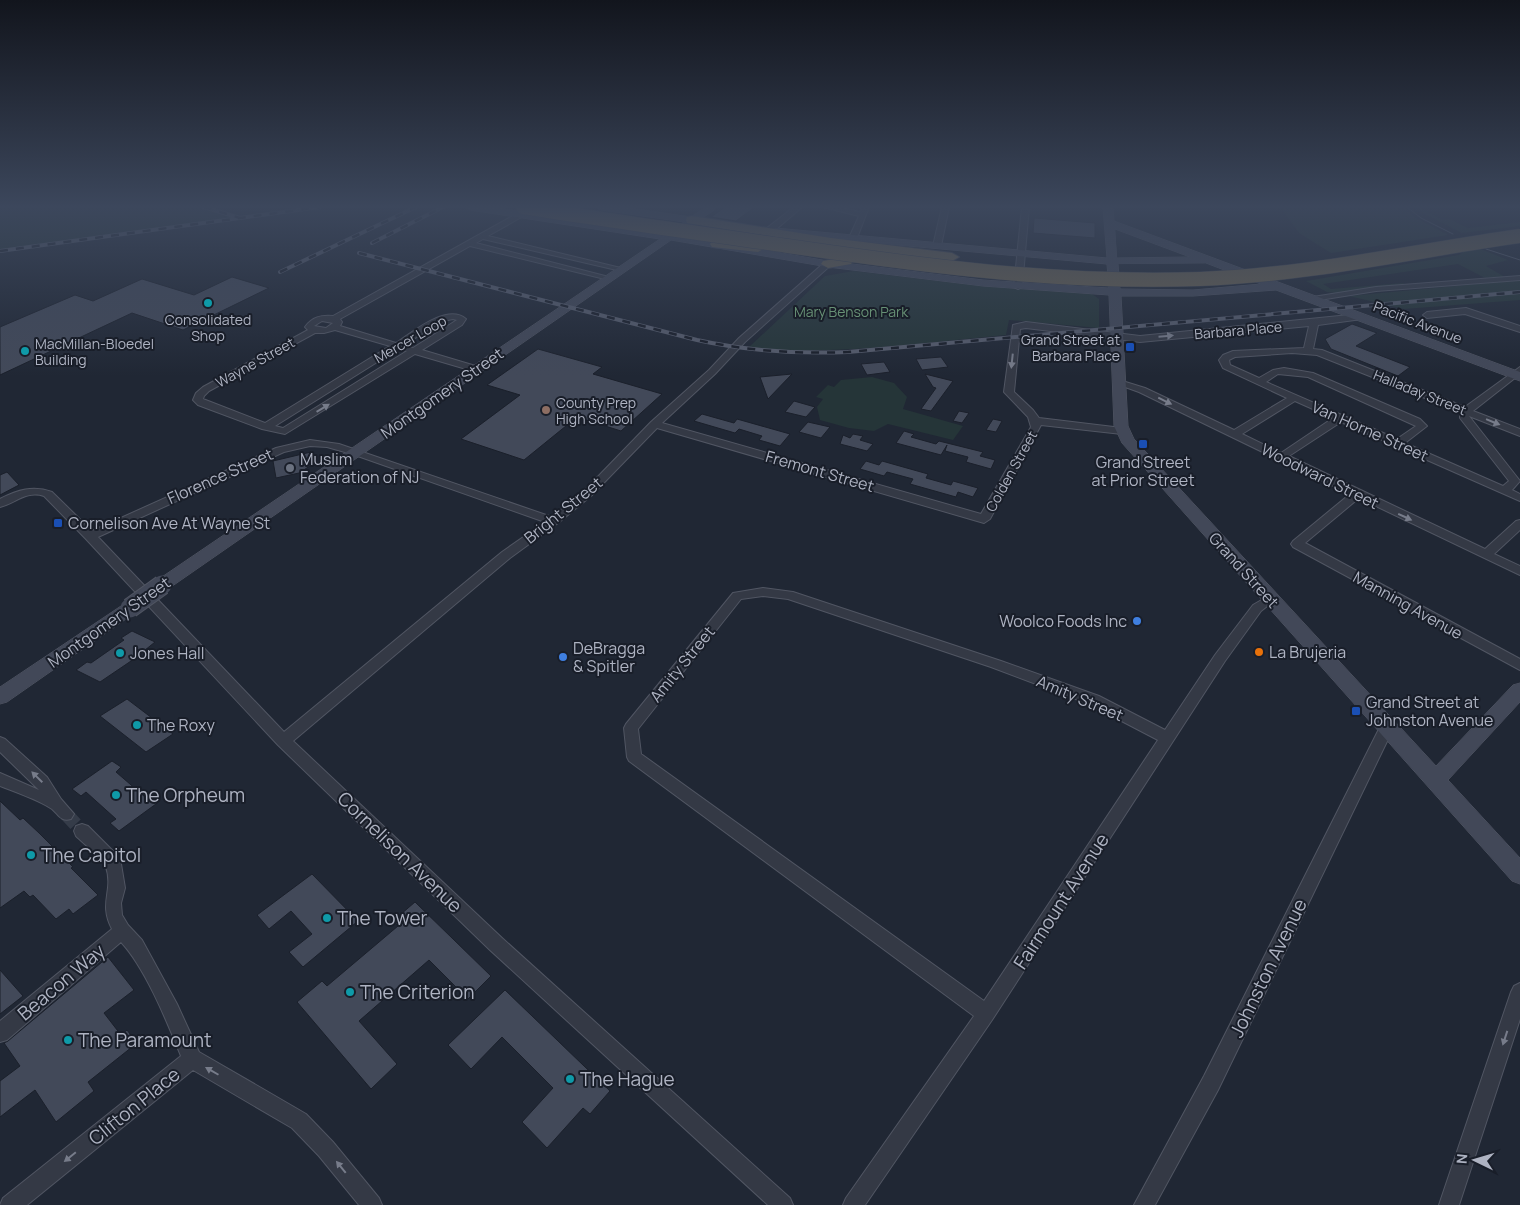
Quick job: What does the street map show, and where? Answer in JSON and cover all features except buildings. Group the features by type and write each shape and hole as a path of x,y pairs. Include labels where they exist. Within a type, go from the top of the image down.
{"highway":[{"path":"828,264 833,263"},
{"path":"865,263 947,273 1076,283 1149,285 1204,284 1289,277 1363,263"},
{"path":"911,263 990,272 1088,278 1182,279 1261,275 1336,263"},
{"path":"963,263 1073,273 1176,275 1242,272 1319,263"},
{"path":"1037,263 1075,266 1212,268 1291,263"}],"main road":[{"name":"Montgomery Street","path":"0,697 629,263"},
{"path":"824,263 923,277 1018,287 1115,292 1193,292 1278,286"},
{"path":"1112,263 1118,336 1122,431"},
{"name":"Pacific Avenue","path":"1217,263 1518,374"},
{"name":"Grand Street","path":"1122,431 1135,451 1520,874"},
{"path":"1435,781 1520,690"}],"street":[{"name":"Wayne Street","path":"198,397 206,389 314,330 325,330 436,263"},
{"path":"548,263 609,278"},
{"path":"596,263 621,269"},
{"path":"1018,287 1021,263"},
{"name":"Bright Street","path":"283,742 506,555 554,521 594,488 655,424 712,372 742,340 828,264"},
{"path":"1313,299 1376,289 1520,278"},
{"path":"1427,315 1466,311 1520,329"},
{"name":"Mercer Loop","path":"198,397 201,403 266,426 281,431 285,431 416,351 459,323 461,318 454,316 443,318 266,426"},
{"name":"Barbara Place","path":"1118,336 1140,338 1314,323 1359,317"},
{"path":"334,323 397,346 476,369"},
{"path":"1308,351 1314,323"},
{"name":"Colden Street","path":"984,519 1036,427 1036,421 1009,392 1016,327 1026,325 1118,336"},
{"name":"Barbara Place","path":"1224,360 1233,354 1319,352"},
{"name":"Halladay Street","path":"1319,352 1520,433"},
{"name":"Van Horne Street","path":"1224,360 1226,366 1259,382 1520,498"},
{"path":"1259,382 1276,372 1284,371 1310,375 1416,421 1422,426 1398,443"},
{"path":"1504,491 1515,482 1464,416 1466,411 1518,374"},
{"name":"Woodward Street","path":"1120,383 1142,390 1280,458 1520,571"},
{"path":"1234,434 1295,397"},
{"path":"1280,458 1341,417"},
{"path":"1036,421 1122,431"},
{"name":"Fremont Street","path":"655,424 984,519"},
{"name":"Florence Street","path":"90,536 280,450 298,444 327,443 554,521"},
{"name":"Cornelison Avenue","path":"0,504 18,494 30,491 48,494 90,536 283,742 496,944 783,1205"},
{"name":"Manning Avenue","path":"1357,494 1297,544 1520,665"},
{"path":"1486,555 1520,524"},
{"name":"Amity Street","path":"986,1014 634,757 631,728 737,596 762,591 788,595 1005,667 1094,700 1167,738"},
{"name":"Fairmount Avenue","path":"853,1205 986,1014 1220,658 1257,608 1270,599"},
{"name":"Johnston Avenue","path":"1144,1205 1211,1084 1386,727"},
{"path":"0,744 42,780 61,809 0,779"},
{"path":"82,831 114,863 117,888 113,903 114,916 122,931 136,946 171,1010 192,1059"},
{"name":"Beacon Way","path":"0,1033 122,931"},
{"path":"1449,1205 1520,992"},
{"name":"Clifton Place","path":"10,1205 192,1059 299,1121 326,1149 372,1205"}],"green space":[{"path":"1411,263 1496,263 1486,266 1505,277 1485,278 1458,264 1323,284 1331,289 1403,283 1405,285 1336,293 1327,292 1306,281"},
{"name":"Mary Benson Park","path":"854,271 980,286 1092,294 1099,299 1099,328 1009,320 1006,335 845,350 748,348 825,276"},
{"path":"1520,280 1520,300 1404,309 1349,296"},
{"path":"872,377 894,383 907,397 903,409 963,426 953,440 888,424 874,431 849,428 820,420 817,407 823,399 816,397 828,385 834,387 841,380"}],"tunnel":[{"path":"66,814 82,831"}],"railway":[{"path":"280,272 298,263"},
{"path":"399,263 697,340 735,347 810,353 848,352 1520,292"}],"place":[{"name":"Consolidated Shop","path":"208,303"},
{"name":"Grand Street at Barbara Place","path":"1130,347"},
{"name":"MacMillan-Bloedel Building","path":"25,351"},
{"name":"County Prep High School","path":"546,410"},
{"name":"Grand Street at Prior Street","path":"1143,444"},
{"name":"Muslim Federation of NJ","path":"290,468"},
{"name":"Cornelison Ave At Wayne St","path":"58,523"},
{"name":"Woolco Foods Inc","path":"1137,621"},
{"name":"La Brujeria","path":"1259,652"},
{"name":"Jones Hall","path":"120,653"},
{"name":"DeBragga & Spitler","path":"563,657"},
{"name":"Grand Street at Johnston Avenue","path":"1356,711"},
{"name":"The Roxy","path":"137,725"},
{"name":"The Orpheum","path":"116,795"},
{"name":"The Capitol","path":"31,855"},
{"name":"The Tower","path":"327,918"},
{"name":"The Criterion","path":"350,992"},
{"name":"The Paramount","path":"68,1040"},
{"name":"The Hague","path":"570,1079"}]}
